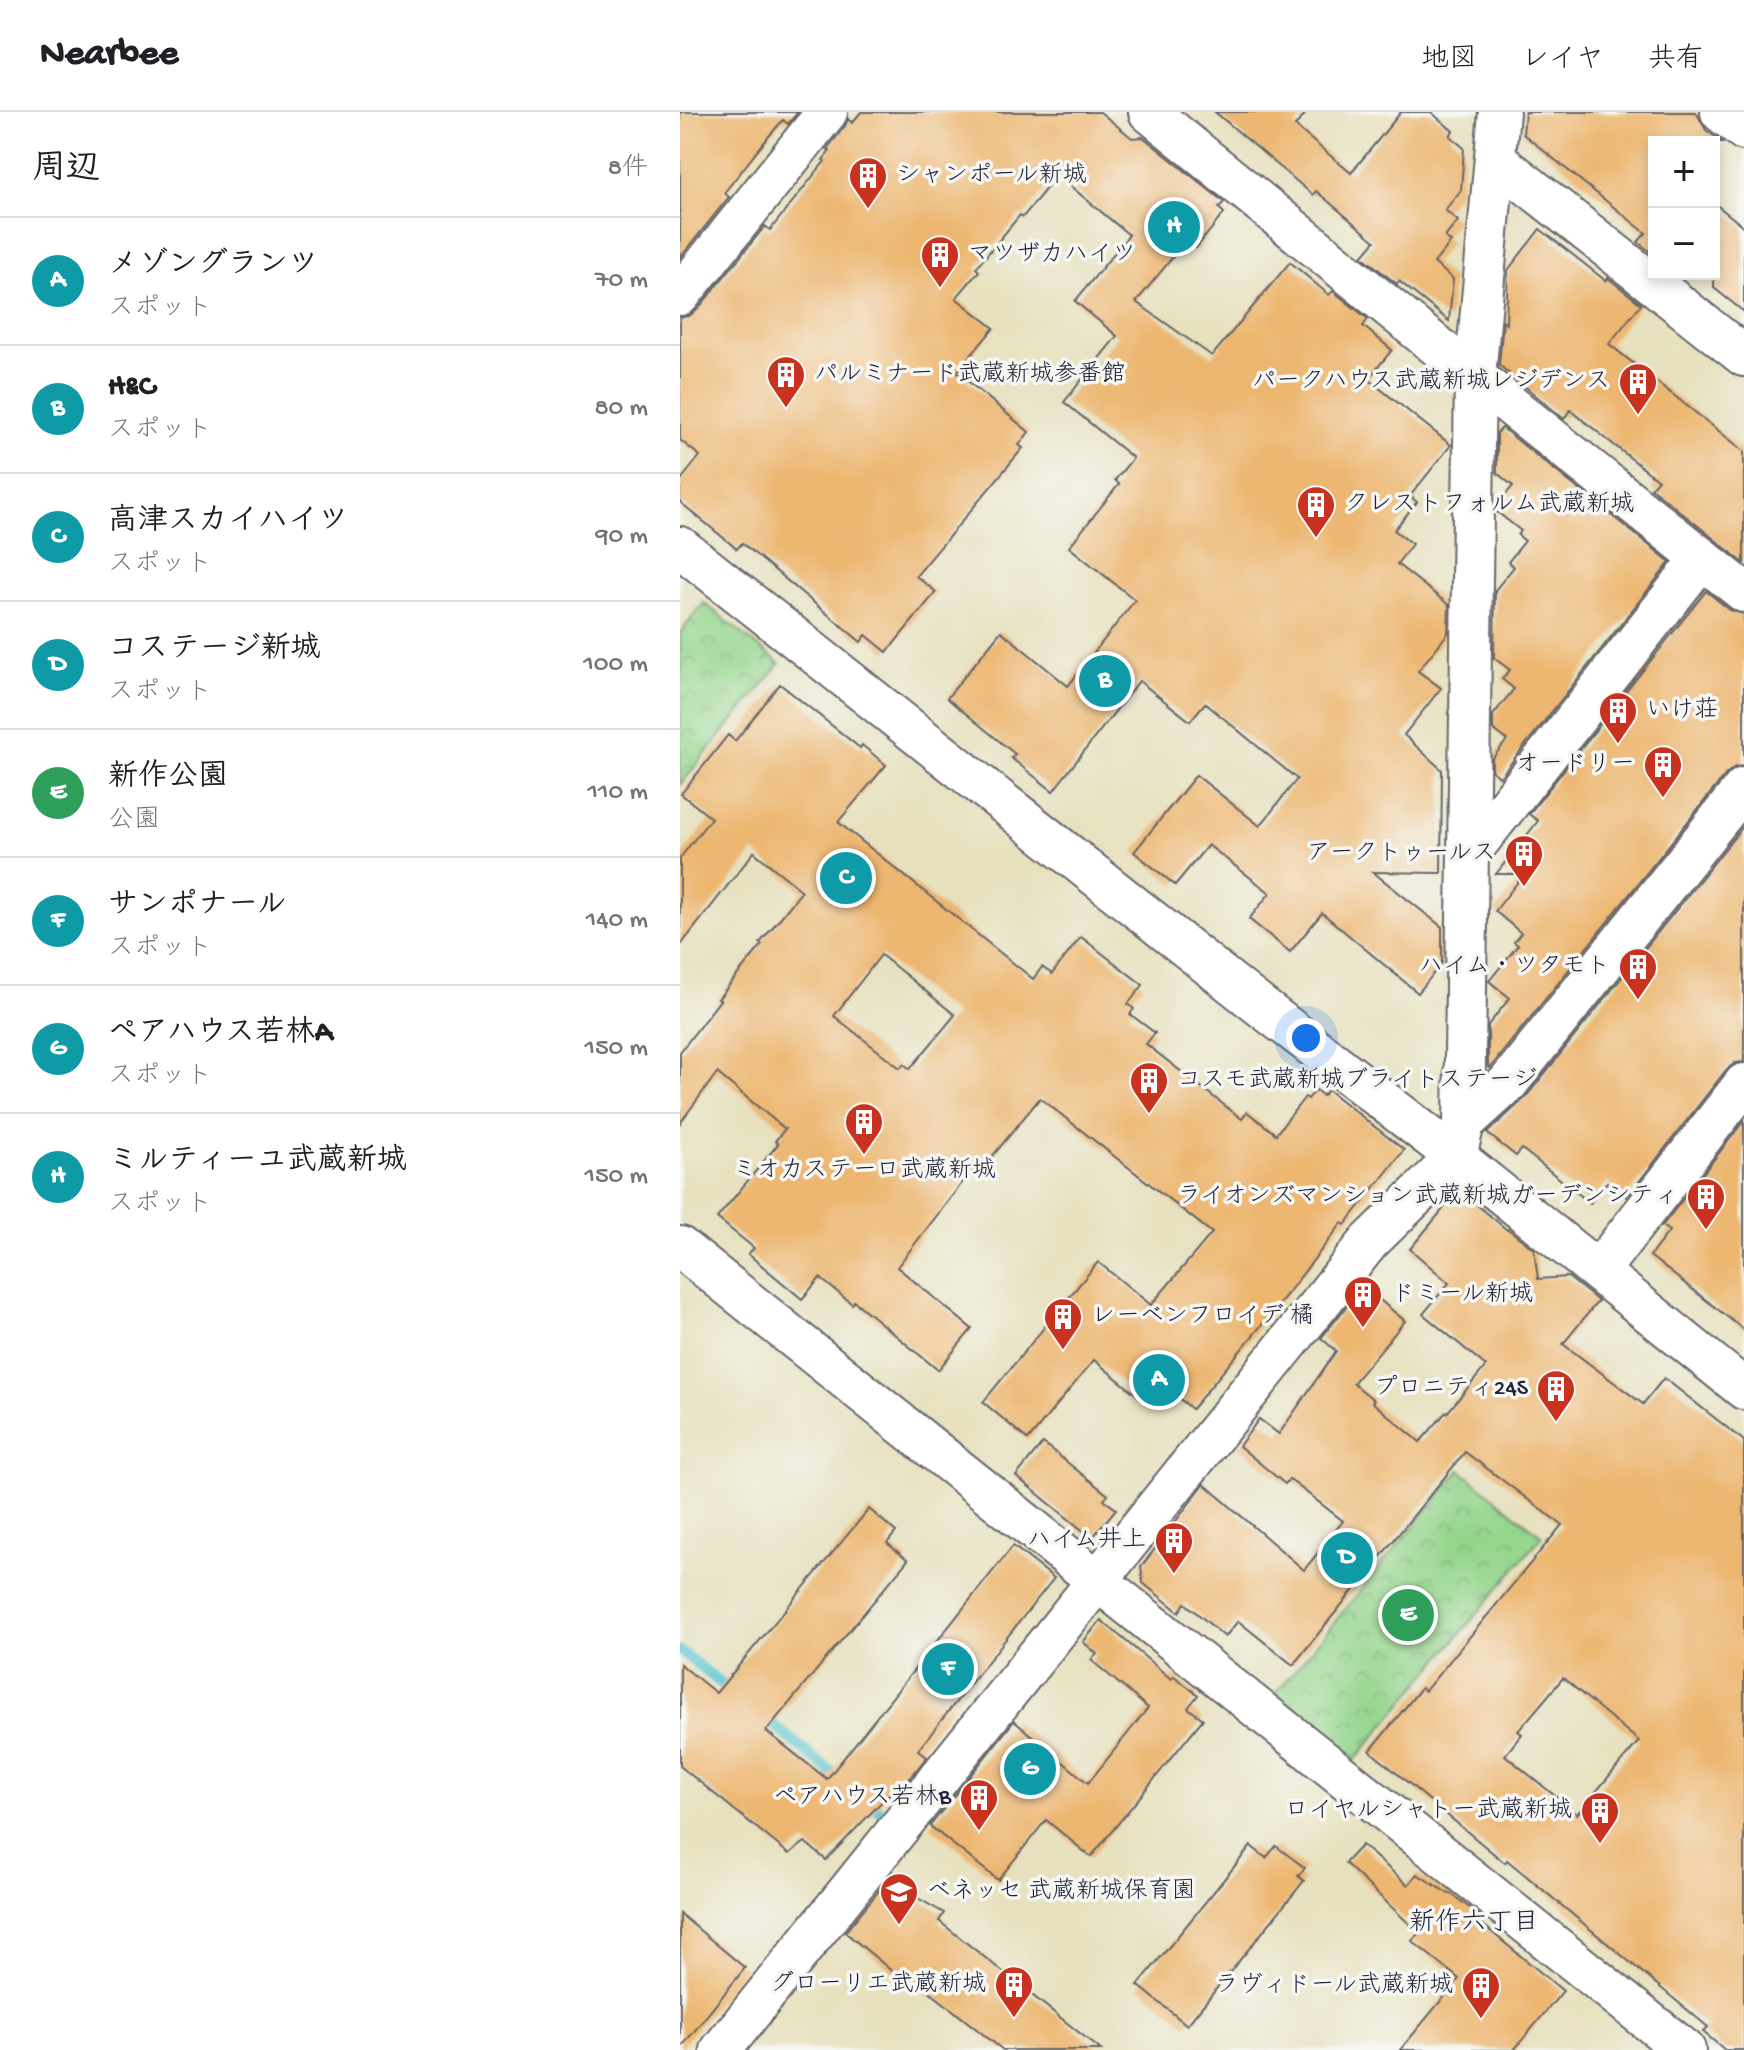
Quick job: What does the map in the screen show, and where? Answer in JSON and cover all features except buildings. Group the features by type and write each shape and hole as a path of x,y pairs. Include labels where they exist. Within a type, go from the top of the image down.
{"street":[{"path":"680,295 827,112"},
{"path":"1149,112 1744,592"},
{"path":"1460,1140 1469,854 1475,377 1499,112"},
{"path":"1721,112 1744,130"},
{"path":"1495,159 1744,356"},
{"path":"680,547 1259,1005 1460,1140 1598,1271 1744,1388"},
{"path":"1469,854 1702,558"},
{"path":"721,2050 1369,1242 1507,1084 1744,788"},
{"path":"1598,1271 1744,1084"},
{"path":"680,1247 1685,2050"}],"green space":[{"path":"704,603 780,664 680,785 680,633"},
{"path":"1460,1470 1542,1536 1356,1759 1275,1694"}],"waterway":[{"path":"680,1651 733,1693"},
{"path":"762,1716 842,1781"},
{"path":"865,1799 895,1823"}],"place":[{"name":"シャンポール新城","path":"868,210"},
{"name":"ミルティーユ武蔵新城","path":"1174,227"},
{"name":"マツザカハイツ","path":"940,289"},
{"name":"パルミナード武蔵新城参番館","path":"786,409"},
{"name":"パークハウス武蔵新城レジデンス","path":"1638,416"},
{"name":"クレストフォルム武蔵新城","path":"1316,539"},
{"name":"H&C","path":"1105,681"},
{"name":"いけ荘","path":"1618,745"},
{"name":"オードリー","path":"1663,799"},
{"name":"高津スカイハイツ","path":"846,878"},
{"name":"アークトゥールス","path":"1524,888"},
{"name":"ハイム・ツタモト","path":"1638,1001"},
{"name":"コスモ武蔵新城ブライトステージ","path":"1149,1115"},
{"name":"ミオカステーロ武蔵新城","path":"864,1156"},
{"name":"ライオンズマンション武蔵新城ガーデンシティ","path":"1706,1231"},
{"name":"ドミール新城","path":"1363,1329"},
{"name":"レーベンフロイデ 橘","path":"1063,1351"},
{"name":"メゾングランツ","path":"1159,1380"},
{"name":"プロニティ24S","path":"1556,1423"},
{"name":"コステージ新城","path":"1347,1558"},
{"name":"ハイム井上","path":"1174,1575"},
{"name":"新作公園","path":"1408,1615"},
{"name":"サンポナール","path":"948,1669"},
{"name":"ペアハウス若林A","path":"1030,1769"},
{"name":"ペアハウス若林B","path":"979,1832"},
{"name":"ロイヤルシャトー武蔵新城","path":"1600,1845"},
{"name":"ベネッセ 武蔵新城保育園","path":"899,1926"},
{"name":"グローリエ武蔵新城","path":"1014,2019"},
{"name":"ラヴィドール武蔵新城","path":"1481,2020"}],"district":[{"name":"新作六丁目","path":"1474,1924"}]}
